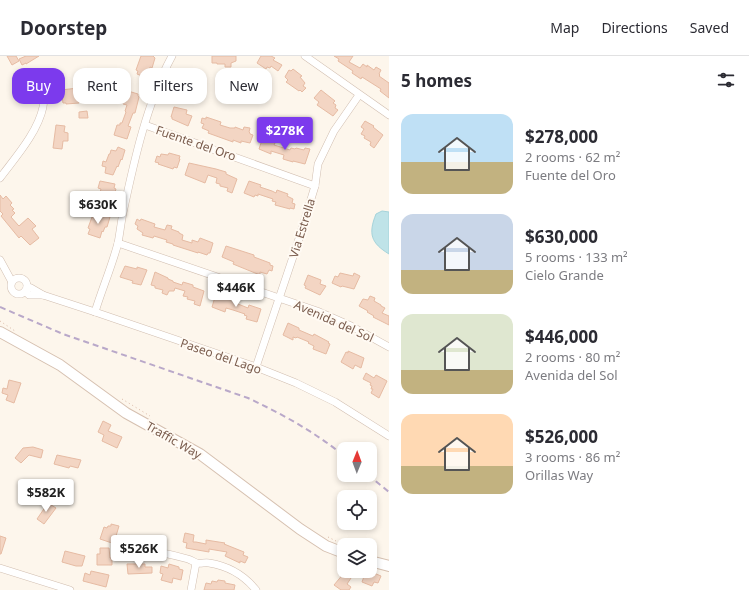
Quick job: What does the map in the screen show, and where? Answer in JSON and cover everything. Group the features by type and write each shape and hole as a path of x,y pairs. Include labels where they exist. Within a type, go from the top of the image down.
{"street":[{"path":"95,312 118,243 123,213 145,125 162,78 172,56"},
{"path":"305,56 389,115"},
{"name":"Via Estrella","path":"256,367 280,298 315,186 318,164 327,145 359,95"},
{"path":"0,178 30,137 43,104"},
{"name":"Fuente del Oro","path":"145,125 315,186"},
{"name":"Avenida del Sol","path":"118,243 317,311 351,326 389,347"},
{"path":"0,260 12,282 11,290 14,293 22,294 26,289 26,282 22,279 16,279 12,282"},
{"name":"Paseo del Lago","path":"26,289 29,295 43,296 95,312 256,367 296,383 336,402 389,436"},
{"name":"Traffic Way","path":"0,332 60,364 126,413 200,454 312,537 326,546 337,550"},
{"path":"131,548 163,553 192,560 196,563 208,563 232,570 251,584 256,590"},
{"path":"191,590 196,563"},
{"path":"377,563 389,566"},
{"path":"0,568 70,590"}],"water":[{"path":"382,211 389,212 389,254 378,246 372,233 372,227 376,214"}],"building":[{"path":"7,56 16,56 19,61 12,65"},
{"path":"26,56 39,56 22,65 19,59"},
{"path":"141,56 153,56 155,58 152,68 139,68 139,75 137,74 138,71 136,70"},
{"path":"212,56 236,56 236,61 231,63 231,67 225,67 225,64 212,63"},
{"path":"261,56 271,56 275,58 273,60 282,65 278,71 271,66 270,68 264,68 257,63"},
{"path":"334,56 353,56 349,62 360,68 363,64 374,70 376,67 381,70 379,76 389,83 389,98 380,91 381,89 362,77 361,79 352,73 353,71 338,61 339,59"},
{"path":"293,69 302,76 300,77 305,83 303,86 306,88 302,92 286,82 288,80 285,77 286,75 289,70 291,71"},
{"path":"73,89 73,103 65,103 65,90"},
{"path":"321,90 335,101 333,103 336,105 335,108 338,110 333,116 317,105 319,102 314,98"},
{"path":"131,92 138,94 139,97 135,113 133,113 128,126 131,127 127,139 114,135 117,125 122,123 127,105 123,104 131,104"},
{"path":"174,107 187,110 186,114 192,116 188,126 172,119 171,117"},
{"path":"87,111 88,118 79,118 79,112"},
{"path":"206,117 221,122 220,125 230,128 235,127 243,130 244,127 250,128 249,132 253,135 250,143 241,141 241,143 233,140 233,142 208,133 209,131 202,128 204,124 201,123 202,118 206,119"},
{"path":"365,121 374,126 373,127 383,135 374,148 370,145 371,142 364,138 365,136 361,134 364,129 361,127"},
{"path":"56,125 65,126 64,132 68,133 68,141 63,141 62,149 53,148"},
{"path":"263,137 273,140 272,142 275,143 274,145 290,150 291,148 304,150 305,148 310,149 305,164 283,159 284,155 271,151 271,154 259,149"},
{"path":"118,147 125,150 122,160 121,159 113,175 105,173 106,167 102,166 103,161 106,162 111,150 116,151"},
{"path":"169,153 180,156 177,168 174,167 173,169 155,162 157,156 160,157 161,154 168,155"},
{"path":"189,163 226,172 226,174 237,179 232,193 227,191 228,188 220,186 220,184 216,183 217,178 208,175 205,183 185,175"},
{"path":"100,181 115,184 114,188 116,189 116,192 112,206 100,203 102,196 99,196 101,189 98,188"},
{"path":"249,181 261,185 260,187 276,193 277,190 288,194 287,196 293,199 292,203 295,204 294,209 275,205 276,202 272,201 273,199 258,194 258,196 255,195 254,197 244,193"},
{"path":"0,195 3,199 6,196 12,203 10,205 14,209 12,210 15,213 11,217 19,226 28,218 36,226 32,229 39,238 30,245 21,236 19,238 1,216 3,214 0,211"},
{"path":"94,213 110,217 107,227 105,227 103,232 102,231 100,238 88,234 90,229 88,228"},
{"path":"137,219 155,224 154,227 165,230 167,225 172,226 171,229 183,235 182,240 192,243 192,240 198,242 200,238 213,243 210,253 207,255 198,253 173,245 166,242 167,240 154,236 153,238 142,235 143,233 137,229 138,226 135,224"},
{"path":"226,246 254,255 254,257 270,263 270,265 273,266 272,271 269,270 267,274 260,272 260,275 233,264 234,262 222,257"},
{"path":"125,266 147,270 141,285 132,283 133,281 120,277"},
{"path":"155,272 173,282 182,285 183,282 204,291 200,306 194,304 195,301 187,299 188,297 183,296 185,291 175,288 174,291 169,291 167,295 162,293 163,290 155,288 155,286 151,285"},
{"path":"340,273 353,276 354,273 360,276 354,289 341,287 332,283 335,276 338,277"},
{"path":"308,275 321,280 320,284 326,286 320,295 305,288 306,286 304,285"},
{"path":"218,295 234,300 233,302 248,308 249,305 261,309 257,322 246,319 247,316 244,315 245,314 233,310 226,308 225,312 212,307 215,297"},
{"path":"370,296 375,298 374,301 385,308 382,313 389,316 389,325 373,317 374,316 367,312 368,311 359,306 363,299 368,300"},
{"path":"288,323 299,328 299,330 313,336 314,334 329,342 328,343 330,344 326,354 313,349 314,346 308,343 309,342 297,337 293,337 293,340 283,335"},
{"path":"348,351 364,358 361,368 355,365 353,369 341,362"},
{"path":"366,373 374,378 376,375 387,381 379,398 371,393 373,389 371,389 371,383 363,379"},
{"path":"9,380 21,383 14,403 6,400 8,395 2,393 3,388 7,389"},
{"path":"103,421 111,425 108,431 122,437 117,448 102,441 104,435 98,432"},
{"path":"33,447 43,450 41,458 29,455 21,463 15,458 23,448"},
{"path":"57,455 81,460 78,468 70,466 69,468 54,464"},
{"path":"48,503 56,508 44,524 37,519"},
{"path":"111,524 119,526 115,544 100,539 104,527 107,528 108,526 111,526"},
{"path":"185,533 194,535 193,542 206,544 206,540 225,543 224,544 244,552 243,555 248,557 245,563 240,561 240,563 225,556 227,552 209,549 209,552 186,548 187,543 183,542"},
{"path":"0,536 6,538 1,554 0,554"},
{"path":"100,548 109,548 110,558 112,558 112,565 97,565 97,554 100,554"},
{"path":"65,551 85,556 82,566 62,562"},
{"path":"127,564 145,564 145,567 152,567 152,573 128,574"},
{"path":"169,564 183,570 181,580 173,578 172,583 161,580 163,574 160,573 161,566 168,568"},
{"path":"91,571 109,575 106,587 83,581 85,573 90,575"},
{"path":"377,574 381,576 378,583 374,582 372,586 362,582 363,578 377,578"},
{"path":"340,578 351,578 347,584 351,587 349,590 341,590 334,585"},
{"path":"218,580 235,585 234,590 204,590 206,583 211,584 212,581 217,582"}],"railway":[{"path":"0,307 63,334 248,398 298,424 337,450"},
{"path":"377,482 389,492"}]}
